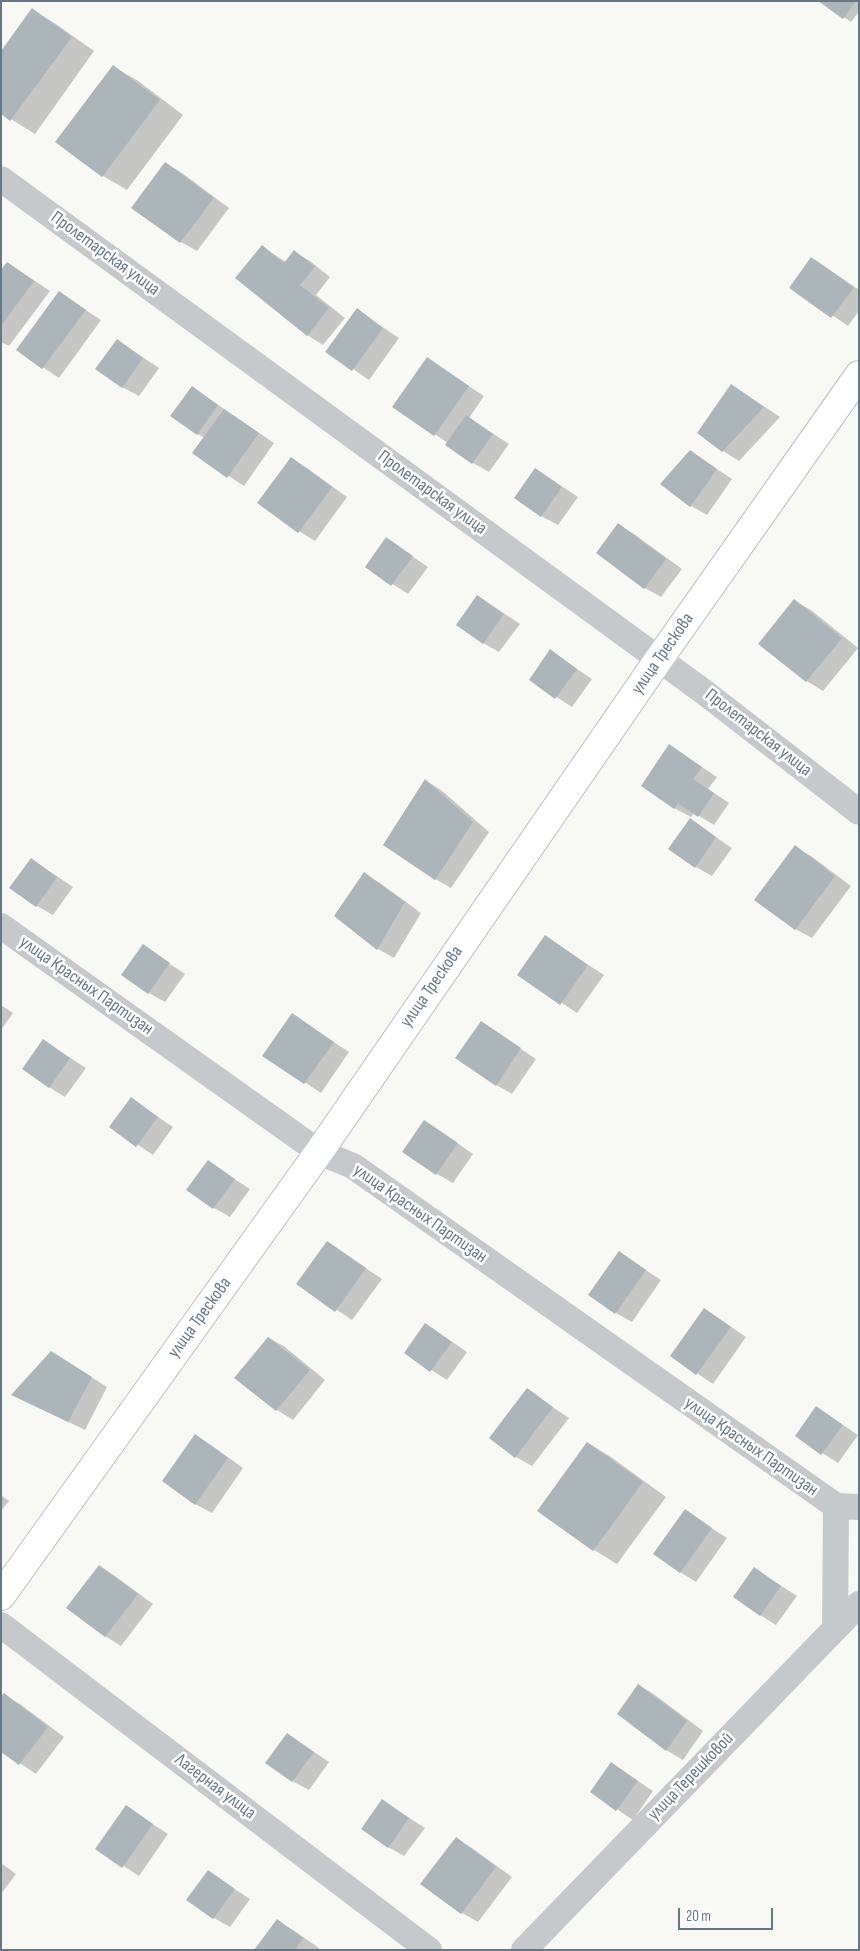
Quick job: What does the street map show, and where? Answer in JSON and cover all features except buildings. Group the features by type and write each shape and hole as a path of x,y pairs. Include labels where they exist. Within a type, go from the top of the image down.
{"main road":[{"name":"улица Трескова","path":"1,1596 319,1152 659,659 859,375"}],"street":[{"name":"Пролетарская улица","path":"1,179 704,692 859,812"},
{"name":"улица Красных Партизан","path":"1,926 319,1152 353,1166 847,1507 835,1628"},
{"name":"улица Терешковой","path":"524,1950 859,1604"},
{"name":"Лагерная улица","path":"1,1625 429,1950"}]}
